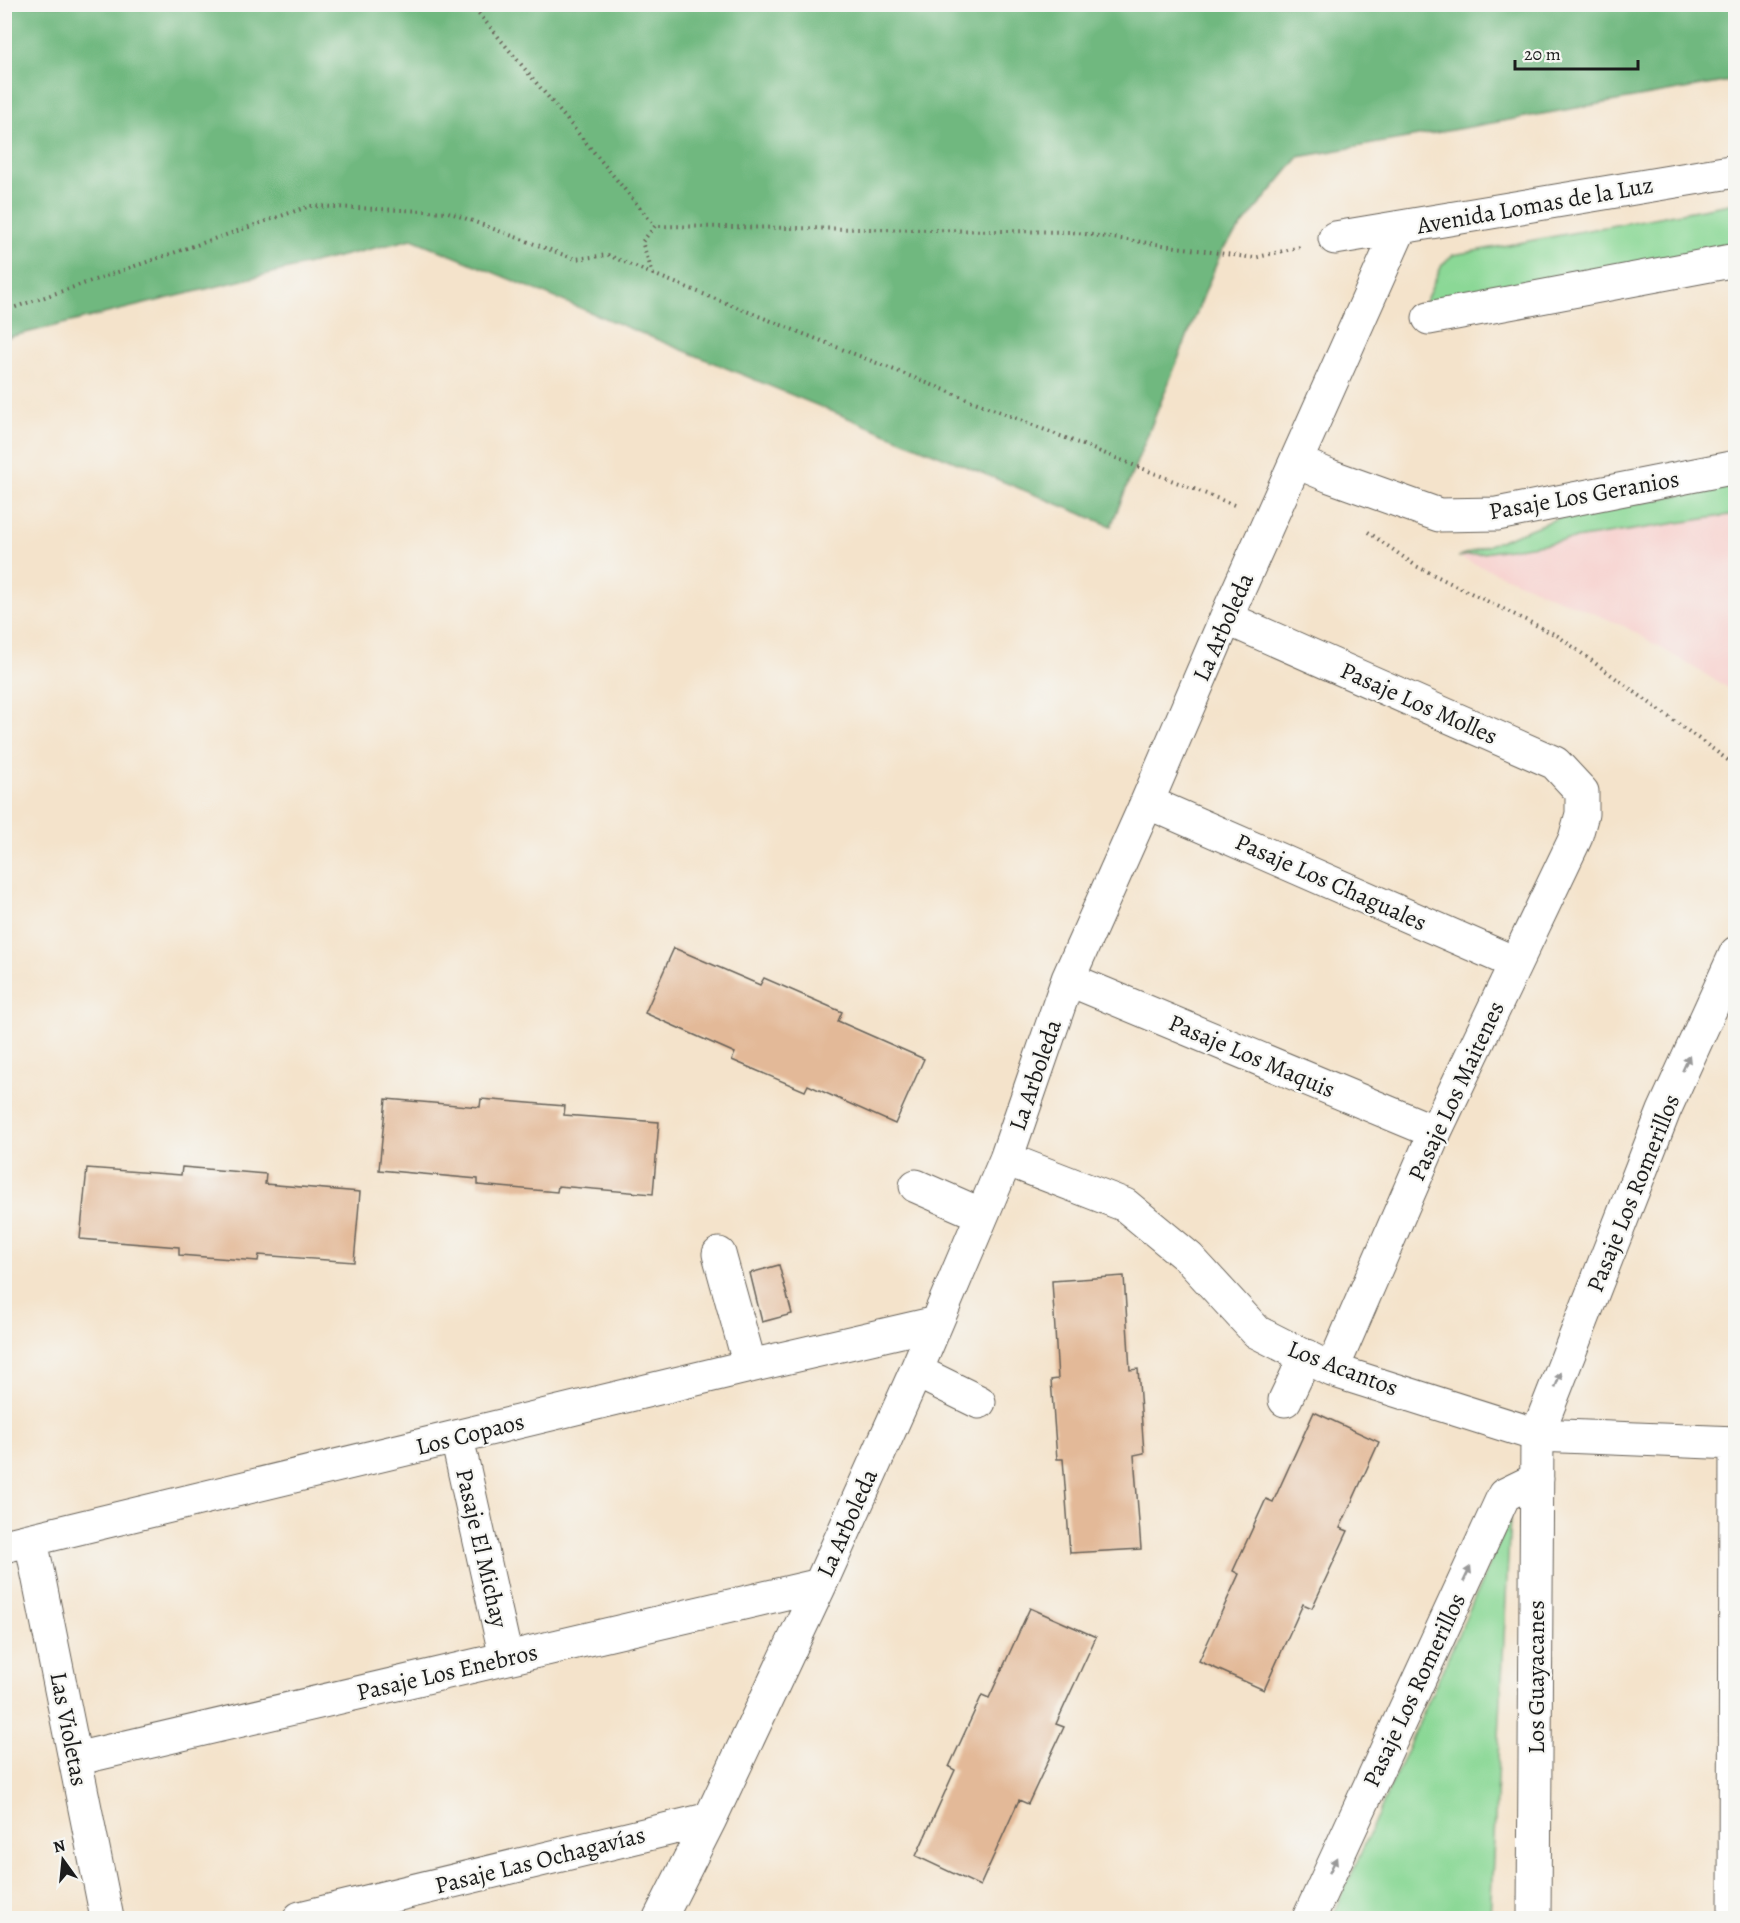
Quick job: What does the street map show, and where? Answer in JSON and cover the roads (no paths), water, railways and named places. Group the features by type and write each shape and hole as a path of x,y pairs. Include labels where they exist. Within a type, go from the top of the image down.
{"street":[{"name":"Avenida Lomas de la Luz","path":"1335,238 1736,171"},
{"name":"La Arboleda","path":"660,1918 710,1819 820,1585 916,1371 1006,1159 1068,979 1400,228"},
{"path":"1429,318 1736,260"},
{"name":"Pasaje Los Geranios","path":"1297,462 1439,515 1497,514 1736,467"},
{"name":"Pasaje Los Molles","path":"1226,618 1556,763 1582,792 1582,814"},
{"name":"Pasaje Los Chaguales","path":"1148,801 1515,963"},
{"name":"Pasaje Los Maitenes","path":"1285,1400 1319,1363 1435,1132 1575,839 1582,814"},
{"name":"Pasaje Los Romerillos","path":"1537,1435 1664,1110 1736,953"},
{"name":"Pasaje Los Maquis","path":"1068,979 1435,1132"},
{"name":"Los Acantos","path":"1006,1159 1125,1205 1189,1258 1257,1332 1319,1363 1537,1435 1735,1443"},
{"path":"916,1186 982,1215"},
{"path":"719,1254 750,1366"},
{"name":"Los Copaos","path":"18,1543 936,1323"},
{"path":"916,1371 979,1402"},
{"name":"Los Guayacanes","path":"1534,1918 1537,1435"},
{"name":"Pasaje El Michay","path":"457,1438 506,1658"},
{"path":"1735,1443 1735,1918"},
{"name":"Pasaje Los Romerillos","path":"1309,1918 1504,1494 1537,1479"},
{"name":"Las Violetas","path":"18,1543 75,1759 107,1918"},
{"name":"Pasaje Los Enebros","path":"75,1759 820,1585"},
{"name":"Pasaje Las Ochagavías","path":"300,1918 710,1819"}]}
